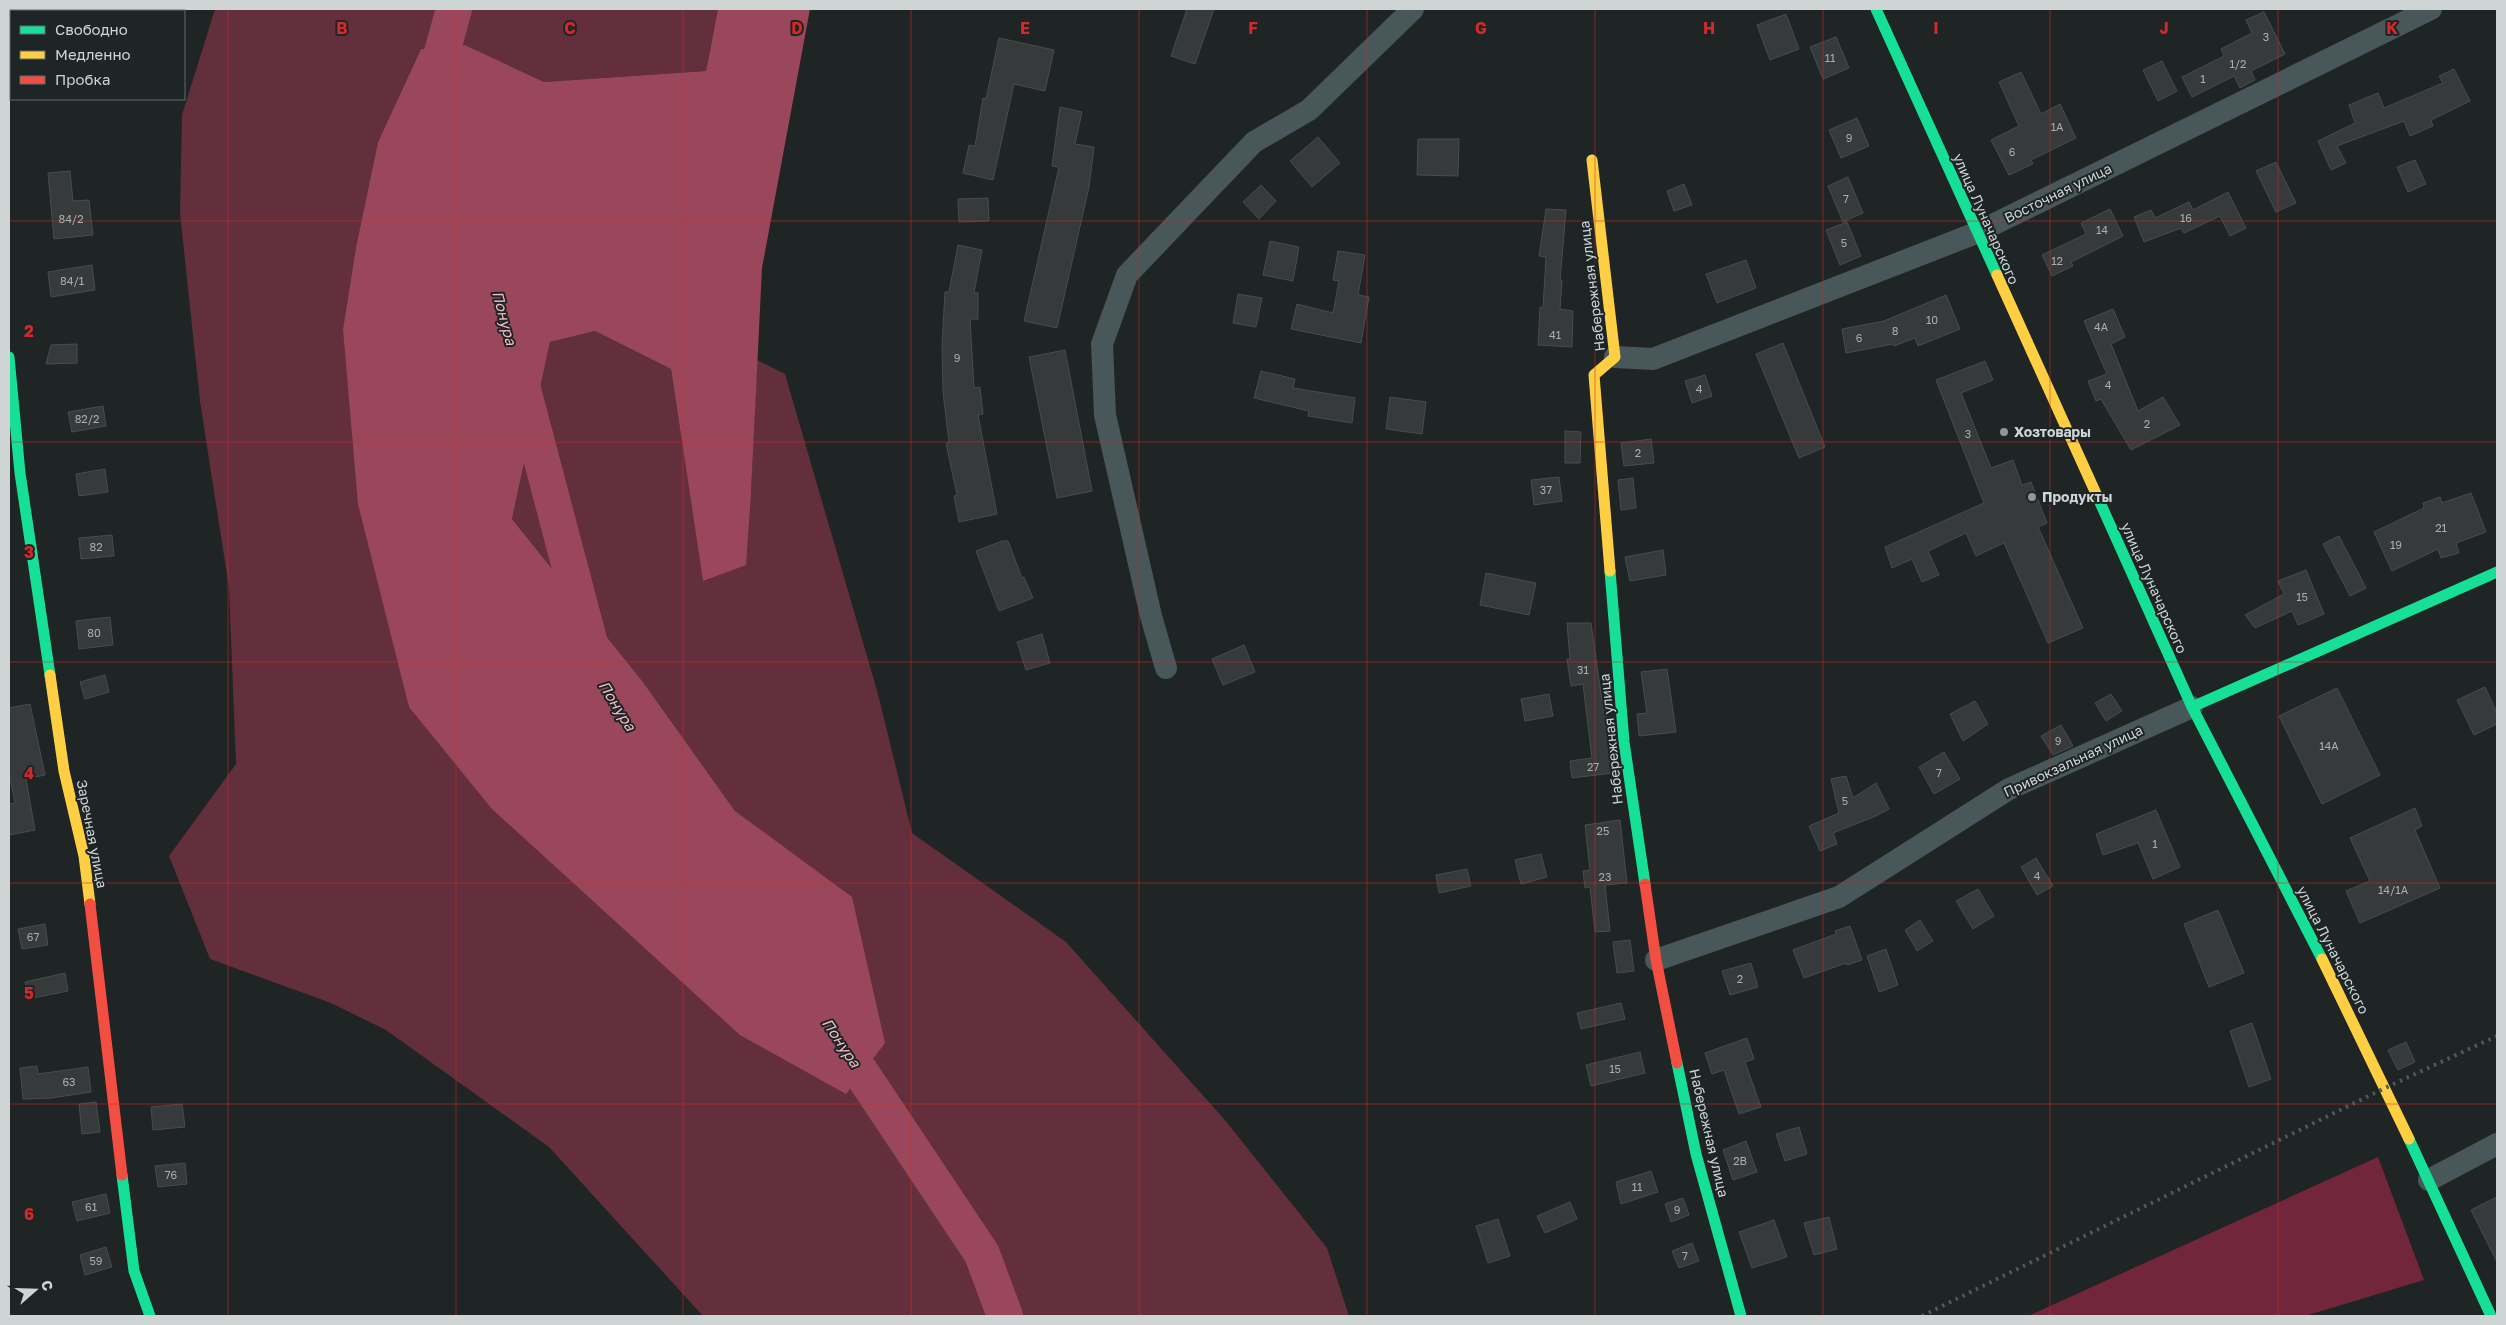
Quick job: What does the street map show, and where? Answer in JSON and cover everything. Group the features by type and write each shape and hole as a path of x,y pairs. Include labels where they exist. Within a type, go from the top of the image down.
{"street":[{"path":"1166,668 1151,616 1105,415 1102,344 1127,275 1254,142 1309,110 1413,9"},
{"name":"улица Луначарского","path":"1876,9 2192,707 2350,1013 2491,1316"},
{"name":"Восточная улица","path":"1615,357 1653,359 1976,233 2432,9"},
{"name":"Набережная улица","path":"1592,160 1615,357 1594,375 1624,742 1656,960 1696,1154 1741,1316"},
{"name":"Заречная улица","path":"9,357 20,473 64,771 84,856 134,1270 150,1316"},
{"name":"Привокзальная улица","path":"1656,960 1839,897 2009,789 2497,572"},
{"path":"2429,1180 2497,1144"}],"shaded area":[{"path":"215,9 718,9 706,71 544,82 465,45 421,49 378,142 356,247 343,329 409,707 791,854 735,811 643,682 512,519 550,342 595,331 671,369 703,580 751,493 757,360 785,374 878,694 912,833 1066,942 1224,1119 1327,1248 1349,1316 703,1316 549,1147 386,1030 331,1003 210,959 169,856 236,764 229,588 200,401 180,213 182,115"},
{"path":"2378,1157 2424,1280 2305,1316 2028,1316"}],"water":[{"path":"718,9 810,9 762,268 746,565 703,581 671,369 595,331 550,342 512,519 643,682 735,811 852,897 885,1043 846,1094 740,1035 492,809 409,707 358,504 343,329 356,247 378,142 421,49 465,45 544,82 706,71"}],"building":[{"path":"1187,9 1214,9 1195,64 1171,56"},
{"path":"2264,12 2285,54 2251,71 2255,80 2240,88 2234,76 2192,97 2182,77 2224,56 2221,49 2252,33 2246,20"},
{"path":"1786,14 1799,49 1770,60 1757,25"},
{"path":"1836,37 1849,68 1823,79 1810,47"},
{"path":"999,38 1054,50 1045,91 1014,84 993,180 963,173 969,145 975,146 983,98 986,99"},
{"path":"2162,61 2177,91 2158,101 2143,70"},
{"path":"2454,69 2470,101 2431,120 2433,126 2410,136 2404,121 2337,146 2346,163 2331,170 2318,141 2355,123 2349,105 2378,93 2384,108 2443,83 2439,76"},
{"path":"2021,72 2041,114 2060,104 2076,138 2031,160 2033,164 2009,175 1991,140 2019,126 1999,82"},
{"path":"1060,107 1082,112 1075,144 1094,147 1089,187 1057,328 1024,321 1059,167 1052,166"},
{"path":"1857,118 1869,146 1841,158 1829,130"},
{"path":"1318,137 1340,163 1312,187 1290,161"},
{"path":"1418,139 1459,139 1458,176 1417,175"},
{"path":"2415,160 2426,184 2408,192 2397,167"},
{"path":"2276,162 2296,203 2276,212 2256,171"},
{"path":"70,171 73,201 89,200 93,235 54,239 48,173"},
{"path":"1848,177 1863,213 1843,222 1828,186"},
{"path":"1684,184 1692,205 1674,211 1667,191"},
{"path":"1261,185 1276,201 1259,219 1243,202"},
{"path":"2228,192 2246,228 2230,236 2220,216 2184,233 2181,228 2144,242 2134,217 2151,210 2155,218 2189,202 2193,210"},
{"path":"988,198 989,221 959,222 958,199"},
{"path":"1546,209 1566,210 1560,280 1562,280 1560,309 1573,311 1572,347 1538,345 1540,307 1543,308 1546,257 1539,256"},
{"path":"2110,209 2123,236 2071,262 2073,266 2052,276 2042,255 2086,234 2081,223"},
{"path":"1847,222 1861,256 1840,265 1826,230"},
{"path":"1270,241 1299,247 1293,281 1263,275"},
{"path":"958,245 982,250 974,293 978,293 978,319 970,319 974,388 980,387 983,414 978,415 997,514 959,522 954,496 957,495 946,443 949,442 943,392 942,345 945,292 949,292"},
{"path":"1338,251 1365,255 1358,295 1369,297 1361,343 1291,329 1297,304 1333,313 1339,281 1333,280"},
{"path":"1746,260 1756,288 1717,303 1706,274"},
{"path":"92,265 95,290 51,297 48,272"},
{"path":"1238,294 1262,298 1256,327 1233,323"},
{"path":"1946,295 1960,329 1918,346 1915,338 1894,346 1893,344 1846,353 1842,329 1884,321"},
{"path":"2113,309 2125,337 2111,344 2138,411 2163,397 2180,425 2131,450 2101,399 2096,401 2088,381 2107,374 2084,321"},
{"path":"1783,343 1825,447 1799,458 1756,354"},
{"path":"77,344 77,363 46,364 51,345"},
{"path":"1065,350 1092,491 1057,498 1029,357"},
{"path":"1985,361 1993,380 1961,393 1991,468 2013,460 2022,485 2031,482 2047,523 2038,527 2083,628 2048,643 2004,543 1976,556 1966,533 1928,551 1939,575 1922,582 1912,559 1892,568 1885,547 1984,503 1936,380"},
{"path":"1261,371 1295,379 1293,388 1355,398 1352,423 1308,416 1309,411 1254,398"},
{"path":"1705,375 1712,396 1692,403 1685,381"},
{"path":"1390,397 1426,402 1422,434 1386,429"},
{"path":"103,406 106,426 72,432 68,412"},
{"path":"1565,431 1581,432 1580,463 1565,463"},
{"path":"1651,439 1654,463 1624,466 1621,443"},
{"path":"105,469 108,492 79,496 76,474"},
{"path":"1559,477 1562,501 1534,505 1531,480"},
{"path":"1633,478 1636,508 1621,510 1618,480"},
{"path":"2471,493 2486,532 2456,543 2459,553 2441,558 2438,549 2392,571 2374,532 2424,508 2423,503 2440,497 2442,503"},
{"path":"112,535 114,556 81,559 79,538"},
{"path":"2339,536 2366,588 2350,596 2323,544"},
{"path":"1002,541 1008,541 1022,578 1024,577 1033,598 999,611 976,551"},
{"path":"1663,550 1666,575 1630,581 1625,557"},
{"path":"2306,570 2324,614 2298,625 2292,611 2255,628 2245,615 2284,594 2278,581"},
{"path":"1486,573 1536,583 1529,615 1480,605"},
{"path":"110,617 113,645 79,649 76,621"},
{"path":"1567,623 1591,623 1602,701 1605,700 1613,773 1572,778 1570,761 1592,758 1583,684 1571,686 1567,659 1570,659"},
{"path":"1042,634 1050,663 1026,670 1017,642"},
{"path":"1244,645 1255,672 1223,685 1212,659"},
{"path":"1667,669 1676,732 1639,736 1637,714 1647,713 1641,672"},
{"path":"105,675 109,692 85,699 80,682"},
{"path":"2485,687 2497,713 2497,724 2474,735 2457,700"},
{"path":"2337,688 2380,775 2322,804 2279,716"},
{"path":"1549,694 1553,716 1525,721 1521,699"},
{"path":"2111,694 2122,711 2106,721 2095,703"},
{"path":"1975,701 1988,724 1963,741 1950,714"},
{"path":"30,704 45,775 26,779 35,830 9,835 9,804 15,803 9,773 9,708"},
{"path":"2061,725 2073,746 2053,755 2041,736"},
{"path":"1944,752 1960,779 1934,794 1919,767"},
{"path":"1846,776 1853,798 1876,783 1889,809 1833,833 1837,844 1820,851 1809,826 1839,813 1831,779"},
{"path":"2415,808 2422,826 2415,830 2440,888 2360,923 2346,891 2370,881 2350,838"},
{"path":"2156,810 2180,867 2153,879 2138,843 2103,855 2096,834"},
{"path":"1620,820 1627,883 1605,885 1610,931 1595,932 1590,887 1585,888 1583,871 1590,870 1585,825"},
{"path":"1541,854 1547,877 1521,884 1515,860"},
{"path":"2036,858 2053,886 2037,895 2021,867"},
{"path":"1467,869 1471,886 1439,893 1436,875"},
{"path":"1978,889 1994,916 1973,929 1956,901"},
{"path":"2218,910 2244,973 2209,987 2184,924"},
{"path":"1920,920 1933,941 1917,951 1905,930"},
{"path":"45,924 48,945 22,949 18,929"},
{"path":"1850,926 1862,960 1847,965 1846,963 1804,978 1793,950 1836,934 1835,931"},
{"path":"1630,940 1634,971 1617,973 1613,942"},
{"path":"1886,949 1898,985 1879,992 1867,956"},
{"path":"1751,963 1758,987 1730,995 1722,971"},
{"path":"65,973 68,991 28,999 25,982"},
{"path":"1621,1003 1625,1019 1581,1029 1577,1013"},
{"path":"2252,1023 2271,1079 2249,1087 2230,1031"},
{"path":"1747,1038 1754,1059 1745,1062 1761,1107 1739,1114 1724,1070 1712,1074 1705,1053"},
{"path":"2406,1042 2415,1062 2398,1070 2388,1050"},
{"path":"1640,1052 1645,1073 1591,1086 1586,1065"},
{"path":"37,1066 38,1074 88,1067 91,1092 51,1098 23,1099 20,1068"},
{"path":"96,1102 100,1132 82,1134 79,1104"},
{"path":"182,1104 185,1127 153,1130 151,1107"},
{"path":"1799,1127 1807,1154 1785,1161 1776,1134"},
{"path":"1746,1141 1757,1172 1733,1180 1723,1150"},
{"path":"185,1163 187,1184 158,1187 155,1166"},
{"path":"1651,1171 1658,1192 1621,1204 1616,1182"},
{"path":"106,1194 110,1213 77,1221 72,1202"},
{"path":"2497,1197 2497,1262 2471,1210"},
{"path":"1683,1198 1689,1215 1671,1222 1665,1204"},
{"path":"1570,1202 1577,1219 1545,1233 1537,1216"},
{"path":"1829,1217 1837,1249 1814,1255 1804,1223"},
{"path":"1498,1219 1510,1256 1488,1263 1476,1226"},
{"path":"1774,1220 1787,1257 1752,1268 1739,1232"},
{"path":"1692,1243 1699,1261 1679,1268 1672,1251"},
{"path":"106,1247 112,1267 85,1275 80,1255"}],"waterway":[{"name":"Понура","path":"445,95 438,67 454,9"},
{"name":"Понура","path":"520,378 592,651"},
{"name":"Понура","path":"834,1032 982,1254 1005,1316"}],"railway":[{"path":"1922,1316 2385,1088 2497,1036"}],"traffic: fast":[{"path":"1876,9 1997,275"},
{"path":"9,357 20,473 50,675"},
{"path":"2098,498 2192,707 2322,959"},
{"path":"1610,571 1624,742 1645,884"},
{"path":"2192,707 2497,572"},
{"path":"1677,1063 1696,1154 1741,1316"},
{"path":"2409,1139 2491,1316"},
{"path":"122,1175 134,1271 150,1316"}],"traffic: slow":[{"path":"1592,160 1615,357 1594,375 1610,571"},
{"path":"1997,275 2098,498"},
{"path":"50,675 64,771 84,856 90,904"},
{"path":"2322,959 2409,1139"}],"traffic: jam":[{"path":"1645,884 1656,960 1677,1063"},
{"path":"90,904 122,1175"}],"place":[{"name":"Хозтовары","path":"2004,432"},
{"name":"Продукты","path":"2032,497"}]}
